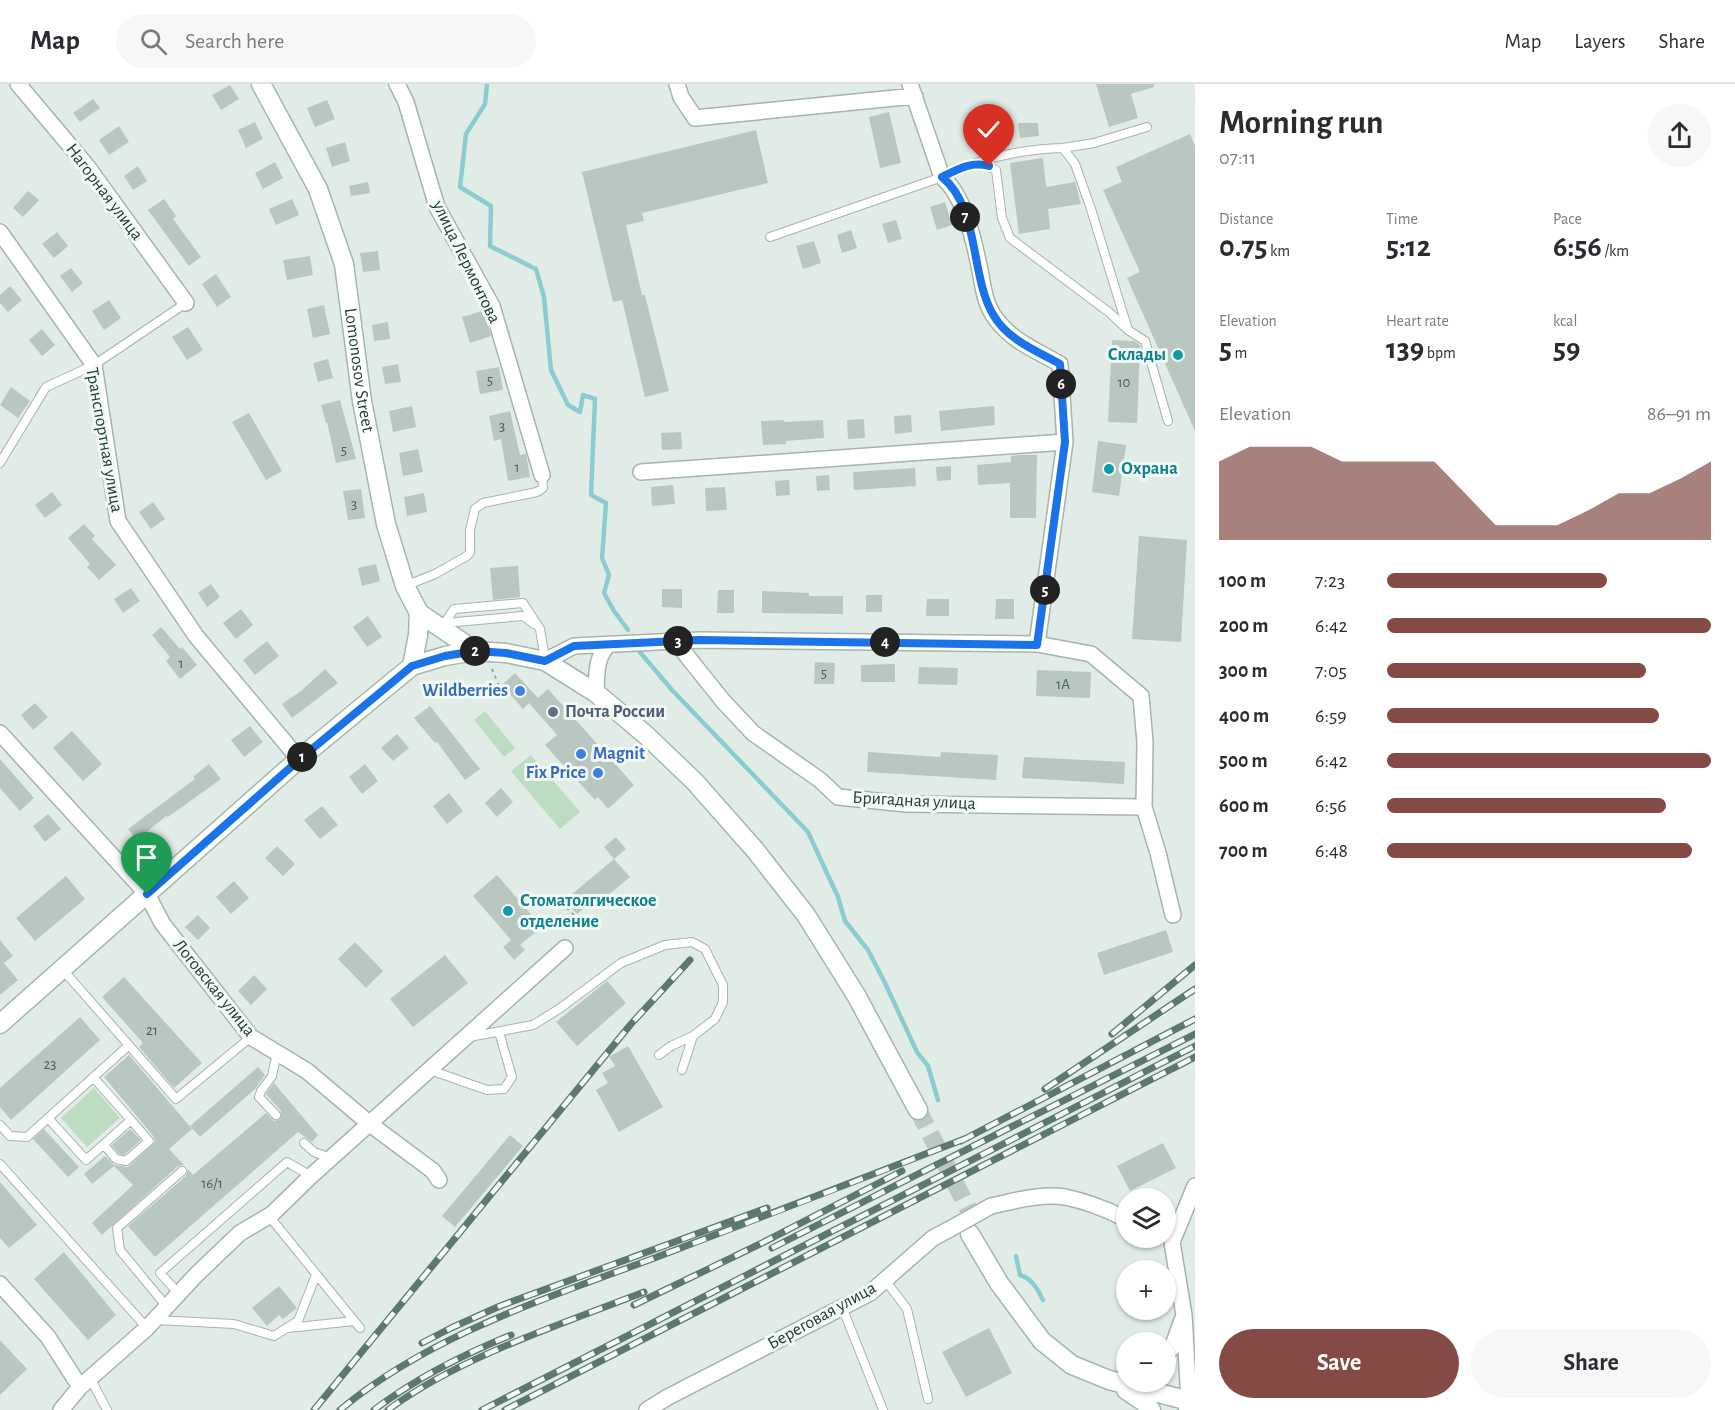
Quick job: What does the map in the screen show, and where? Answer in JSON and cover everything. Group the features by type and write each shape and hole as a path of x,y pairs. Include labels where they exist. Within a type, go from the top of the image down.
{"main road":[{"name":"Lomonosov Street","path":"261,84 318,189 344,264 362,401 386,524 405,586 419,613"},
{"path":"412,666 418,635 419,613 442,626 475,651"},
{"path":"0,1024 300,759 412,666 445,656 475,651 506,653 545,661 596,693 647,736 695,782 755,849 806,915 870,1021 914,1113"},
{"path":"975,1232 999,1283 1042,1341 1072,1365 1116,1377"},
{"path":"1133,1392 1151,1410"},
{"path":"1155,1392 1189,1405"}],"street":[{"name":"Нагорная улица","path":"18,84 87,166 186,303"},
{"name":"улица Лермонтова","path":"397,84 406,102 437,207 492,306 542,475"},
{"path":"677,84 681,97 695,118 912,90 942,177 950,183 960,202 976,254 986,301 994,318 1014,339 1060,364 1065,442 1037,645"},
{"name":"Транспортная улица","path":"0,232 94,365 118,521 196,636 300,759"},
{"path":"641,472 1065,442"},
{"path":"545,661 574,646 675,641 1037,645 1091,654 1141,696 1145,742 1144,807 1173,915"},
{"name":"Бригадная улица","path":"675,641 723,701 753,733 820,780 838,797 906,804 1144,807"},
{"path":"596,693 600,653 609,644"},
{"name":"Логовская улица","path":"0,733 147,894 162,923 251,1037 307,1071 370,1124 434,1171 439,1180"},
{"path":"61,1410 85,1382 151,1324 240,1233 268,1216 565,948"},
{"path":"1176,1224 1195,1186"},
{"name":"Береговая улица","path":"647,1410 870,1293 933,1238 991,1206 1030,1198 1064,1197 1116,1214"},
{"path":"1170,1248 1184,1315 1189,1405"},
{"path":"0,1284 85,1382"},
{"path":"1176,1337 1184,1315"}],"lane":[{"path":"770,237 942,177 964,166 1036,149 1094,143 1147,127"},
{"path":"1063,148 1076,165 1128,330"},
{"path":"978,163 996,170 1002,218 1010,238 1145,341 1168,421"},
{"path":"0,463 46,387 94,365 186,303"},
{"path":"405,586 435,574 467,556 471,552 470,530 476,509 483,503 537,492 543,488 542,475"},
{"path":"442,626 454,609 524,603 540,629 545,661"},
{"path":"442,626 523,616 540,629"},
{"path":"465,1038 533,1025 559,1009 621,963 665,945 692,942 705,949 723,985 723,1002 715,1019 693,1036 670,1046 659,1054"},
{"path":"62,968 176,1099 251,1037"},
{"path":"430,1070 487,1090 504,1089 512,1077 499,1032"},
{"path":"682,1070 693,1036"},
{"path":"0,1125 10,1136 27,1137 128,1046"},
{"path":"276,1115 259,1097 272,1076 278,1053"},
{"path":"93,1077 149,1141 126,1161 116,1159 104,1145"},
{"path":"48,1118 86,1160 131,1120"},
{"path":"304,1143 314,1152 331,1158"},
{"path":"179,1294 160,1273 287,1162 311,1176"},
{"path":"0,1164 151,1324 234,1324 274,1336 298,1321 316,1275"},
{"path":"167,1307 120,1250 117,1228 182,1171"},
{"path":"268,1216 360,1328"},
{"path":"885,1280 907,1309 928,1399"},
{"path":"842,1307 883,1410"},
{"path":"287,1328 354,1321"},
{"path":"85,1382 107,1410"}],"path":[{"path":"561,904 573,912 576,918 576,926 565,948"}],"green space":[{"path":"485,711 515,748 504,757 474,720"},
{"path":"531,755 580,812 560,829 511,771"},
{"path":"94,1088 120,1118 87,1147 61,1118"}],"building":[{"path":"1096,84 1154,84 1154,87 1131,94 1138,118 1109,127"},
{"path":"230,85 239,99 221,110 212,95"},
{"path":"93,99 100,108 80,122 73,113"},
{"path":"327,100 335,119 315,127 307,108"},
{"path":"889,112 901,163 880,168 869,117"},
{"path":"255,122 263,139 246,148 238,130"},
{"path":"1018,123 1038,123 1039,136 1020,138"},
{"path":"119,126 129,142 109,155 99,140"},
{"path":"756,130 768,183 642,213 644,221 626,225 642,295 645,295 669,391 645,397 622,300 613,302 582,172"},
{"name":"Склады","path":"1190,134 1195,146 1195,431 1127,278 1140,272 1103,190 1122,182 1116,167"},
{"path":"345,142 350,161 332,167 326,148"},
{"path":"1043,158 1046,187 1075,182 1081,204 1048,209 1050,229 1019,234 1010,163"},
{"path":"275,162 283,178 263,189 255,173"},
{"path":"138,166 147,181 133,190 124,176"},
{"path":"368,182 370,193 351,196 349,186"},
{"path":"28,191 39,200 23,217 13,208"},
{"path":"164,199 176,216 173,219 201,257 189,266 148,210"},
{"path":"292,199 299,215 276,225 269,209"},
{"path":"945,202 952,225 937,230 930,207"},
{"path":"896,220 902,239 888,243 882,224"},
{"path":"851,230 857,248 842,253 837,235"},
{"path":"57,232 68,246 54,258 42,244"},
{"path":"814,241 821,263 803,269 796,246"},
{"path":"378,251 380,270 363,272 360,253"},
{"path":"310,256 313,275 287,280 283,260"},
{"path":"71,268 83,283 72,292 60,276"},
{"path":"216,274 231,297 217,307 202,284"},
{"path":"10,286 22,300 8,312 0,303 0,295"},
{"path":"109,300 121,318 104,330 92,311"},
{"path":"324,305 330,334 313,338 307,309"},
{"path":"483,311 491,336 470,343 462,317"},
{"path":"388,322 390,339 374,341 372,325"},
{"path":"188,327 203,350 187,360 172,337"},
{"path":"42,329 55,345 42,356 29,340"},
{"path":"1112,340 1134,341 1140,345 1137,423 1108,422"},
{"path":"328,359 333,378 318,382 313,363"},
{"path":"398,364 401,382 385,384 382,367"},
{"path":"499,367 503,390 480,394 476,371"},
{"path":"11,387 30,401 18,418 0,405"},
{"path":"340,400 356,459 336,463 321,405"},
{"path":"412,406 416,427 393,432 389,411"},
{"path":"994,406 995,425 941,431 939,411"},
{"path":"510,411 520,455 526,454 530,477 508,481 501,439 494,441 489,416"},
{"path":"249,413 282,471 266,480 232,422"},
{"path":"911,415 912,432 895,434 894,416"},
{"path":"864,419 865,438 848,439 847,420"},
{"path":"784,420 784,422 823,420 824,438 763,445 761,421"},
{"path":"681,432 682,449 662,450 661,433"},
{"name":"Охрана","path":"1098,441 1126,445 1119,496 1092,492"},
{"path":"418,449 423,472 403,476 399,453"},
{"path":"1037,455 1036,518 1010,518 1010,483 978,485 977,465 1011,462 1011,456"},
{"path":"951,466 951,480 937,481 936,467"},
{"path":"915,468 916,486 854,490 853,472"},
{"path":"829,475 830,490 817,491 816,476"},
{"path":"789,480 790,495 776,496 775,481"},
{"path":"673,485 675,504 652,506 651,487"},
{"path":"725,487 727,510 706,511 705,488"},
{"path":"361,489 365,518 348,520 343,491"},
{"path":"52,492 62,505 45,518 35,505"},
{"path":"424,493 427,512 407,516 404,497"},
{"path":"153,502 165,519 151,529 139,512"},
{"path":"84,524 95,536 92,539 116,565 99,580 87,567 90,564 68,538"},
{"path":"1139,536 1187,540 1181,642 1132,639"},
{"path":"376,564 380,581 362,586 358,568"},
{"path":"518,566 520,597 493,600 490,568"},
{"path":"211,584 220,597 207,607 198,593"},
{"path":"131,588 140,601 123,613 114,599"},
{"path":"662,589 682,589 682,608 662,607"},
{"path":"718,590 734,590 734,613 717,613"},
{"path":"762,591 809,593 809,596 843,596 843,614 762,613"},
{"path":"866,595 882,595 882,612 866,612"},
{"path":"927,599 949,599 949,616 926,616"},
{"path":"996,599 1014,599 1014,619 995,619"},
{"path":"241,609 253,625 236,639 223,623"},
{"path":"368,616 382,637 367,647 353,627"},
{"path":"161,627 197,665 180,679 166,661 170,657 152,635"},
{"path":"267,641 279,656 255,675 243,660"},
{"path":"815,662 835,663 834,684 814,684"},
{"path":"895,664 895,682 861,682 861,665"},
{"path":"919,667 958,668 957,685 918,684"},
{"path":"325,669 338,683 292,718 282,704 301,691"},
{"path":"1037,670 1091,672 1090,698 1036,696"},
{"path":"515,673 538,698 548,689 634,785 608,809 598,797 595,800 545,745 557,735 529,703 523,709 502,685"},
{"path":"35,703 48,717 33,730 21,715"},
{"path":"430,706 480,769 465,780 437,742 435,743 414,718"},
{"path":"250,726 263,742 244,757 231,740"},
{"path":"72,731 102,764 83,781 53,748"},
{"path":"397,734 409,748 393,761 381,748"},
{"path":"868,752 940,757 941,752 998,755 996,780 867,772"},
{"path":"1024,757 1125,762 1124,784 1022,778"},
{"path":"0,759 34,798 20,811 0,788"},
{"path":"209,764 221,779 168,817 166,816 137,840 128,829 195,779 193,777"},
{"path":"365,764 378,781 362,794 349,777"},
{"path":"501,788 513,802 497,817 485,803"},
{"path":"449,793 463,811 447,824 433,806"},
{"path":"322,806 338,825 320,839 304,820"},
{"path":"48,814 61,829 45,842 33,826"},
{"path":"616,837 626,849 614,859 604,847"},
{"path":"277,846 295,864 283,876 265,858"},
{"path":"614,859 630,877 606,897 602,893 577,914 565,900"},
{"name":"Стоматолгическое отделение","path":"497,875 542,927 520,945 525,950 514,960 503,947 511,940 473,896"},
{"path":"66,876 85,899 35,941 16,918"},
{"path":"234,881 249,898 231,914 216,897"},
{"path":"198,915 210,928 198,940 185,927"},
{"path":"1166,930 1173,952 1104,975 1097,953"},
{"path":"0,940 13,956 4,963 18,980 0,995"},
{"path":"355,942 383,971 366,988 338,959"},
{"path":"445,955 468,983 413,1027 390,999"},
{"path":"254,975 267,989 251,1005 238,991"},
{"path":"124,977 202,1063 174,1088 139,1047 143,1043 102,997"},
{"path":"607,981 626,1003 577,1046 556,1022"},
{"path":"80,1017 100,1040 11,1120 0,1107 0,1088"},
{"path":"628,1046 663,1107 619,1132 596,1090 608,1083 602,1073 615,1066 609,1057"},
{"path":"129,1055 192,1129 169,1149 184,1165 178,1166 102,1235 92,1223 133,1185 114,1166 92,1184 84,1174 105,1156 114,1165 128,1167 155,1142 154,1137 104,1077"},
{"path":"258,1067 265,1075 255,1089 200,1137 190,1126"},
{"path":"274,1083 318,1135 312,1142 298,1132 155,1257 128,1226 186,1176 188,1169 193,1175 266,1113 274,1121 280,1119 281,1111 266,1094"},
{"path":"44,1129 79,1167 68,1177 33,1139"},
{"path":"130,1129 141,1140 124,1155 119,1154 112,1145"},
{"path":"510,1135 523,1146 455,1227 442,1216"},
{"path":"1163,1143 1176,1168 1136,1188 1128,1188 1117,1166"},
{"path":"0,1182 37,1225 9,1248 0,1238"},
{"path":"64,1252 116,1315 88,1340 34,1279"},
{"path":"279,1286 297,1308 283,1319 279,1315 267,1326 252,1308"},
{"path":"989,1328 1012,1373 966,1397 942,1352"},
{"path":"0,1340 27,1369 0,1395"}],"waterway":[{"path":"487,84 485,104 466,134 460,187 491,206 490,246 536,269 544,297 551,370 568,405 580,412 583,395 595,399 591,495 606,503 602,558 609,575 604,593 628,630"},
{"path":"639,651 672,690 808,832 838,897 845,921 868,950 917,1052 928,1066 938,1100"},
{"path":"1016,1256 1020,1275 1037,1288 1043,1300"}],"tunnel":[{"path":"918,1110 979,1230"}],"railway":[{"path":"314,1410 631,1024 690,960"},
{"path":"1112,1034 1195,965"},
{"path":"1045,1089 1195,989"},
{"path":"961,1141 1195,1019"},
{"path":"772,1248 1195,1034"},
{"path":"482,1410 1195,1046"},
{"path":"505,1410 1195,1057"},
{"path":"340,1410 375,1383 413,1360 492,1320 967,1138"},
{"path":"634,1305 902,1171"},
{"path":"422,1343 500,1306 767,1208"},
{"path":"388,1410 416,1391 479,1358 546,1329 644,1292"},
{"path":"374,1410 440,1368 511,1335"}],"place":[{"name":"Склады","path":"1178,355"},
{"name":"Охрана","path":"1109,469"},
{"name":"Wildberries","path":"520,691"},
{"name":"Почта России","path":"553,712"},
{"name":"Magnit","path":"581,754"},
{"name":"Fix Price","path":"598,773"},
{"name":"Стоматолгическое отделение","path":"508,911"}],"route":[{"path":"147,894 300,759 412,666 445,656 475,651 506,653 545,661 574,646 699,640 1037,645 1065,442 1060,364 1014,339 994,318 986,301 976,254 960,202 950,183 942,177 964,166 978,163 989,166"}]}
